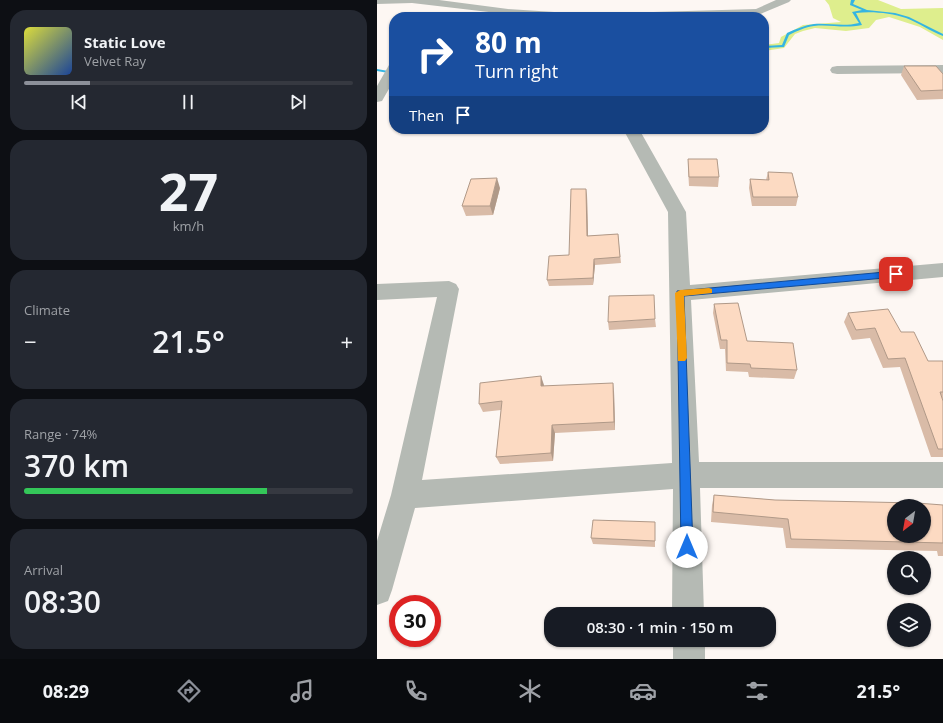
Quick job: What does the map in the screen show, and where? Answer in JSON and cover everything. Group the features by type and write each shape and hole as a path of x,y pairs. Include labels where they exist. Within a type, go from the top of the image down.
{"street":[{"path":"377,1 412,0 436,8 507,12 523,0"},
{"path":"758,12 785,0"},
{"path":"837,70 943,69"},
{"path":"377,98 389,77"},
{"path":"634,134 677,212 686,475 688,607"},
{"path":"680,293 943,270"},
{"path":"377,292 449,289 405,495 377,590"},
{"path":"405,495 686,475 943,475"},
{"path":"689,647 689,659"}],"green space":[{"path":"825,0 878,0 901,9 943,8 943,40 920,27 889,17 876,20 869,28 846,31 815,28 803,31 795,34 784,48 769,50 769,44 779,43 781,37 803,25 841,22 833,18 829,5"}],"building":[{"path":"904,66 936,66 943,74 943,90 921,91"},
{"path":"688,159 717,159 719,177 689,177"},
{"path":"768,172 792,173 798,197 753,197 750,179 769,180"},
{"path":"497,178 490,206 462,206 471,179"},
{"path":"571,189 586,189 587,236 618,234 620,257 594,259 593,278 547,280 549,256 569,255"},
{"path":"654,295 655,319 608,322 609,296"},
{"path":"738,303 747,341 793,343 797,370 751,368 750,364 727,363 727,340 721,340 714,304"},
{"path":"888,309 901,332 914,332 928,361 943,361 943,392 940,392 943,401 943,449 938,449 905,358 888,359 875,328 856,330 848,313"},
{"path":"541,376 541,386 613,383 614,422 552,425 551,453 496,457 502,401 479,404 480,383"},
{"path":"714,495 775,500 887,502 887,542 791,539 788,519 713,512"},
{"path":"931,504 943,505 943,543 931,543"},
{"path":"593,520 655,522 655,541 591,538"}],"waterway":[{"path":"853,0 851,4 866,11"},
{"path":"769,47 783,46 788,34 809,26 850,26 861,24 854,12 866,11"},
{"path":"866,11 895,14 908,18 943,35"},
{"path":"377,70 389,72"}],"slow traffic":[{"path":"682,358 680,293 709,291"}],"route":[{"path":"687,547 680,293 896,274"}]}
